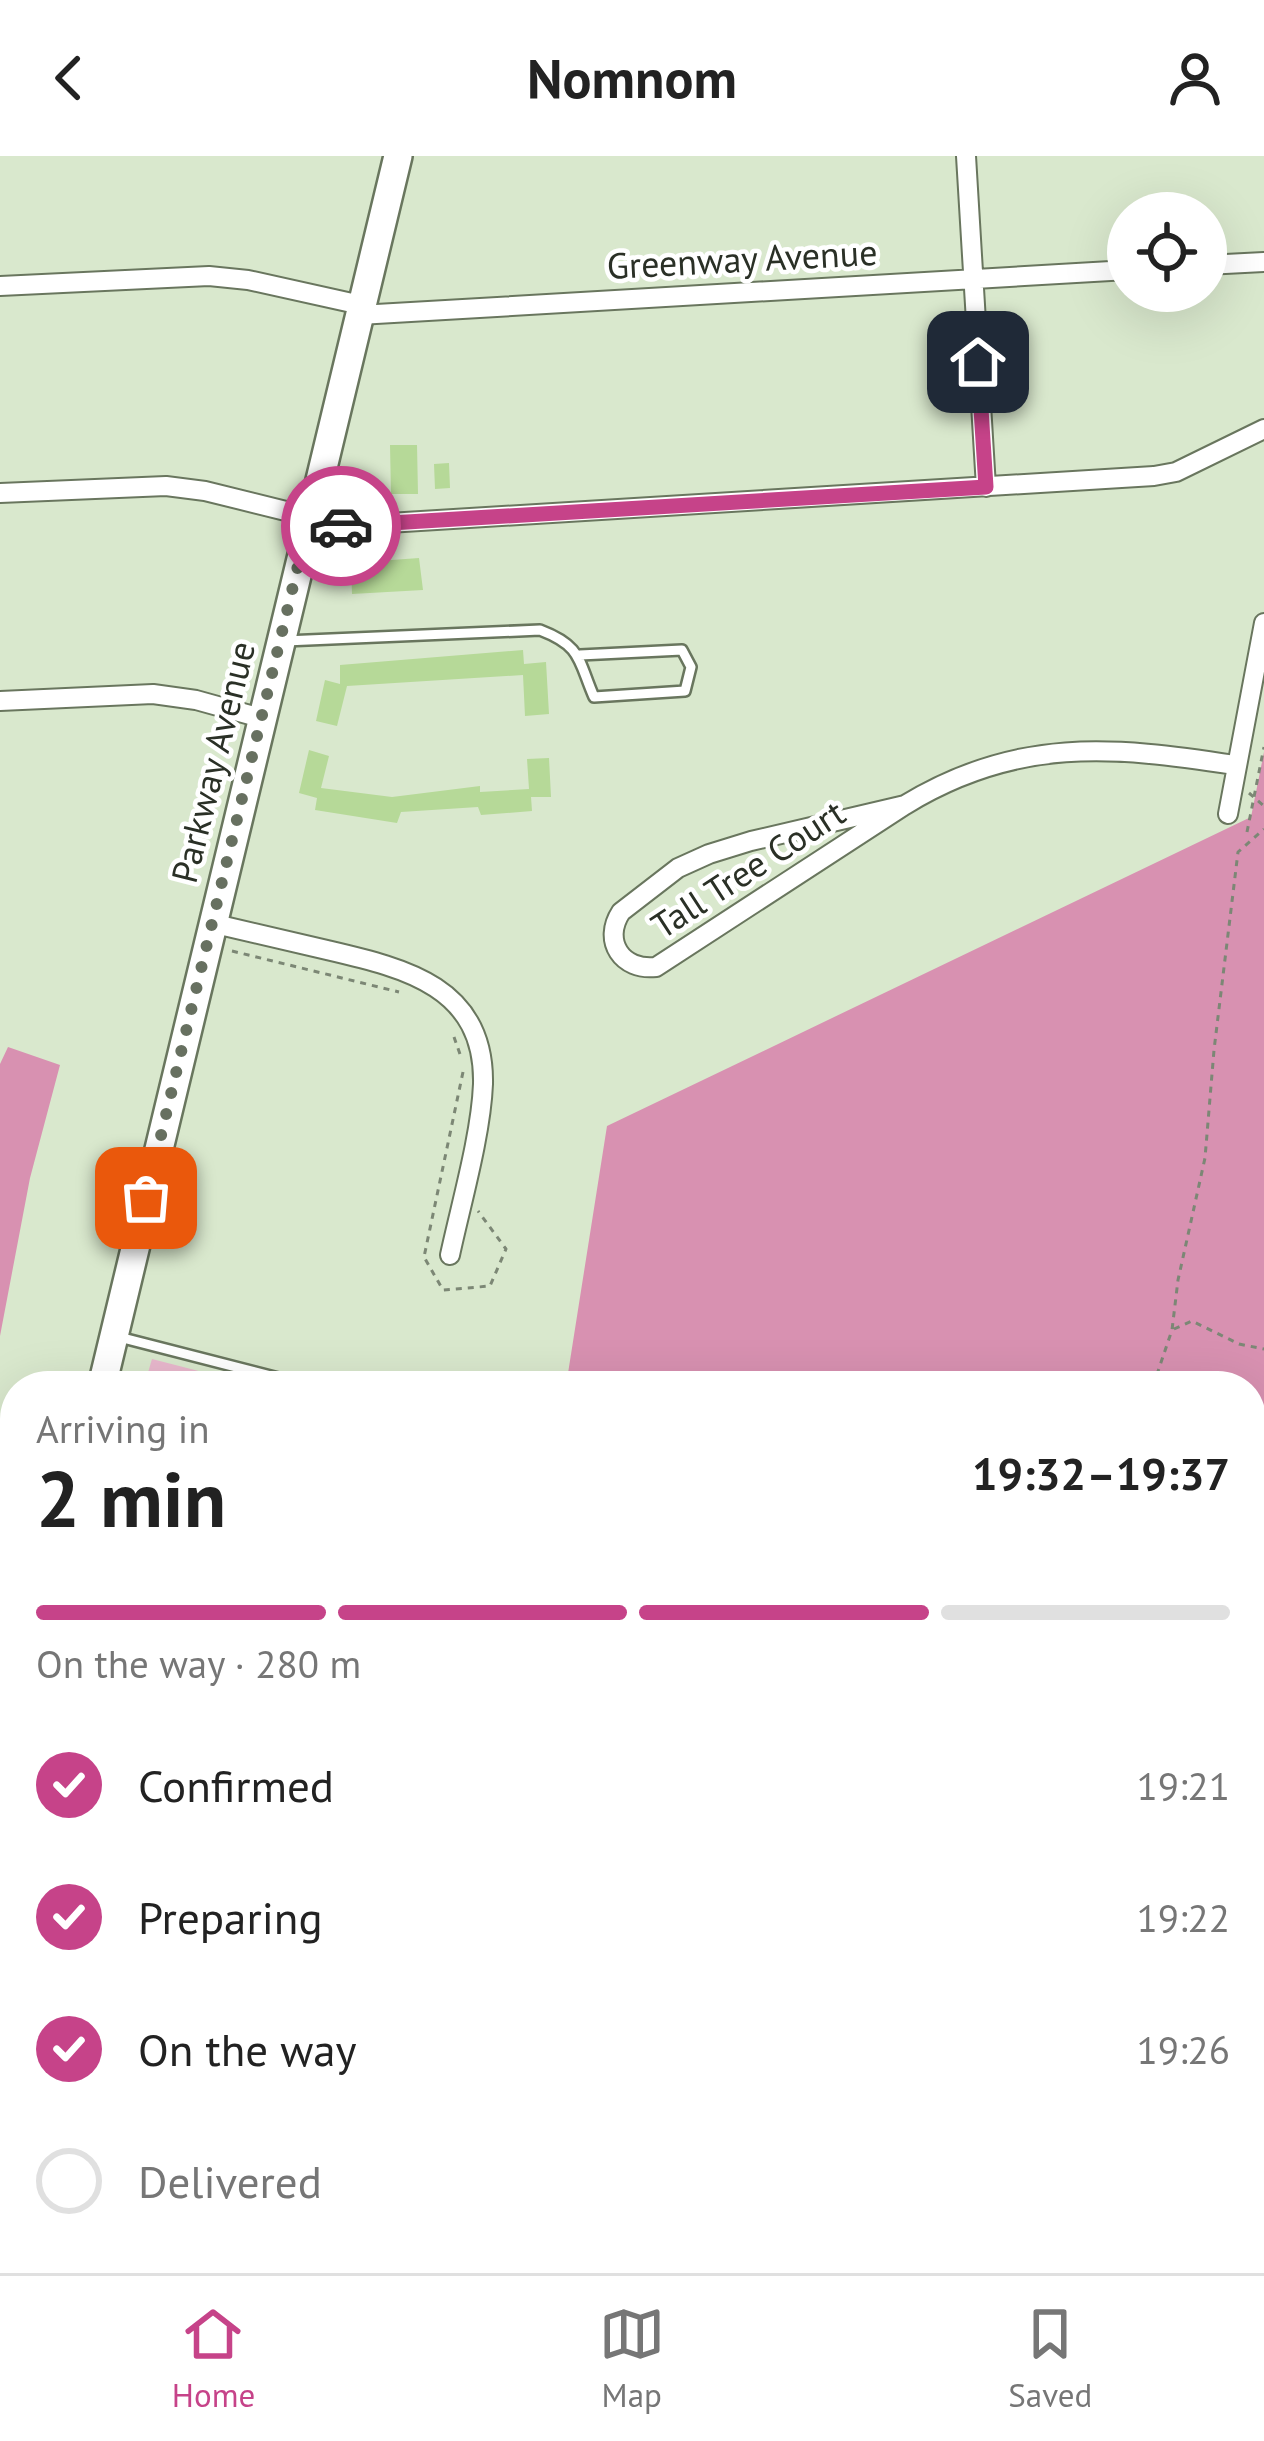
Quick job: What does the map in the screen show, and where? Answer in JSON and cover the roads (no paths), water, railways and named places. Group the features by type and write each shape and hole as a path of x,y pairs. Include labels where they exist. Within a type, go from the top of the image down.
{"main road":[{"name":"Parkway Avenue","path":"106,1371 398,156"}],"street":[{"path":"966,156 986,487"},
{"path":"1227,264 1264,262"},
{"name":"Greenway Avenue","path":"0,286 209,276 248,280 360,310 1107,271"},
{"path":"0,493 166,486 205,490 309,522 1167,475 1264,429"},
{"path":"1242,439 1264,451"},
{"path":"1228,814 1264,623"},
{"path":"0,701 153,694 261,718"},
{"name":"Tall Tree Court","path":"905,806 751,841 679,868 621,912 615,922 614,945 632,965 656,967 905,806 959,776 1029,754 1150,752 1235,765"},
{"path":"211,923 399,967 437,986 455,1004 478,1046 483,1091 451,1255"}],"lane":[{"path":"280,641 540,630 562,638 580,656 594,697 685,691 692,667 682,650 580,656"},
{"path":"114,1336 251,1371"}]}
